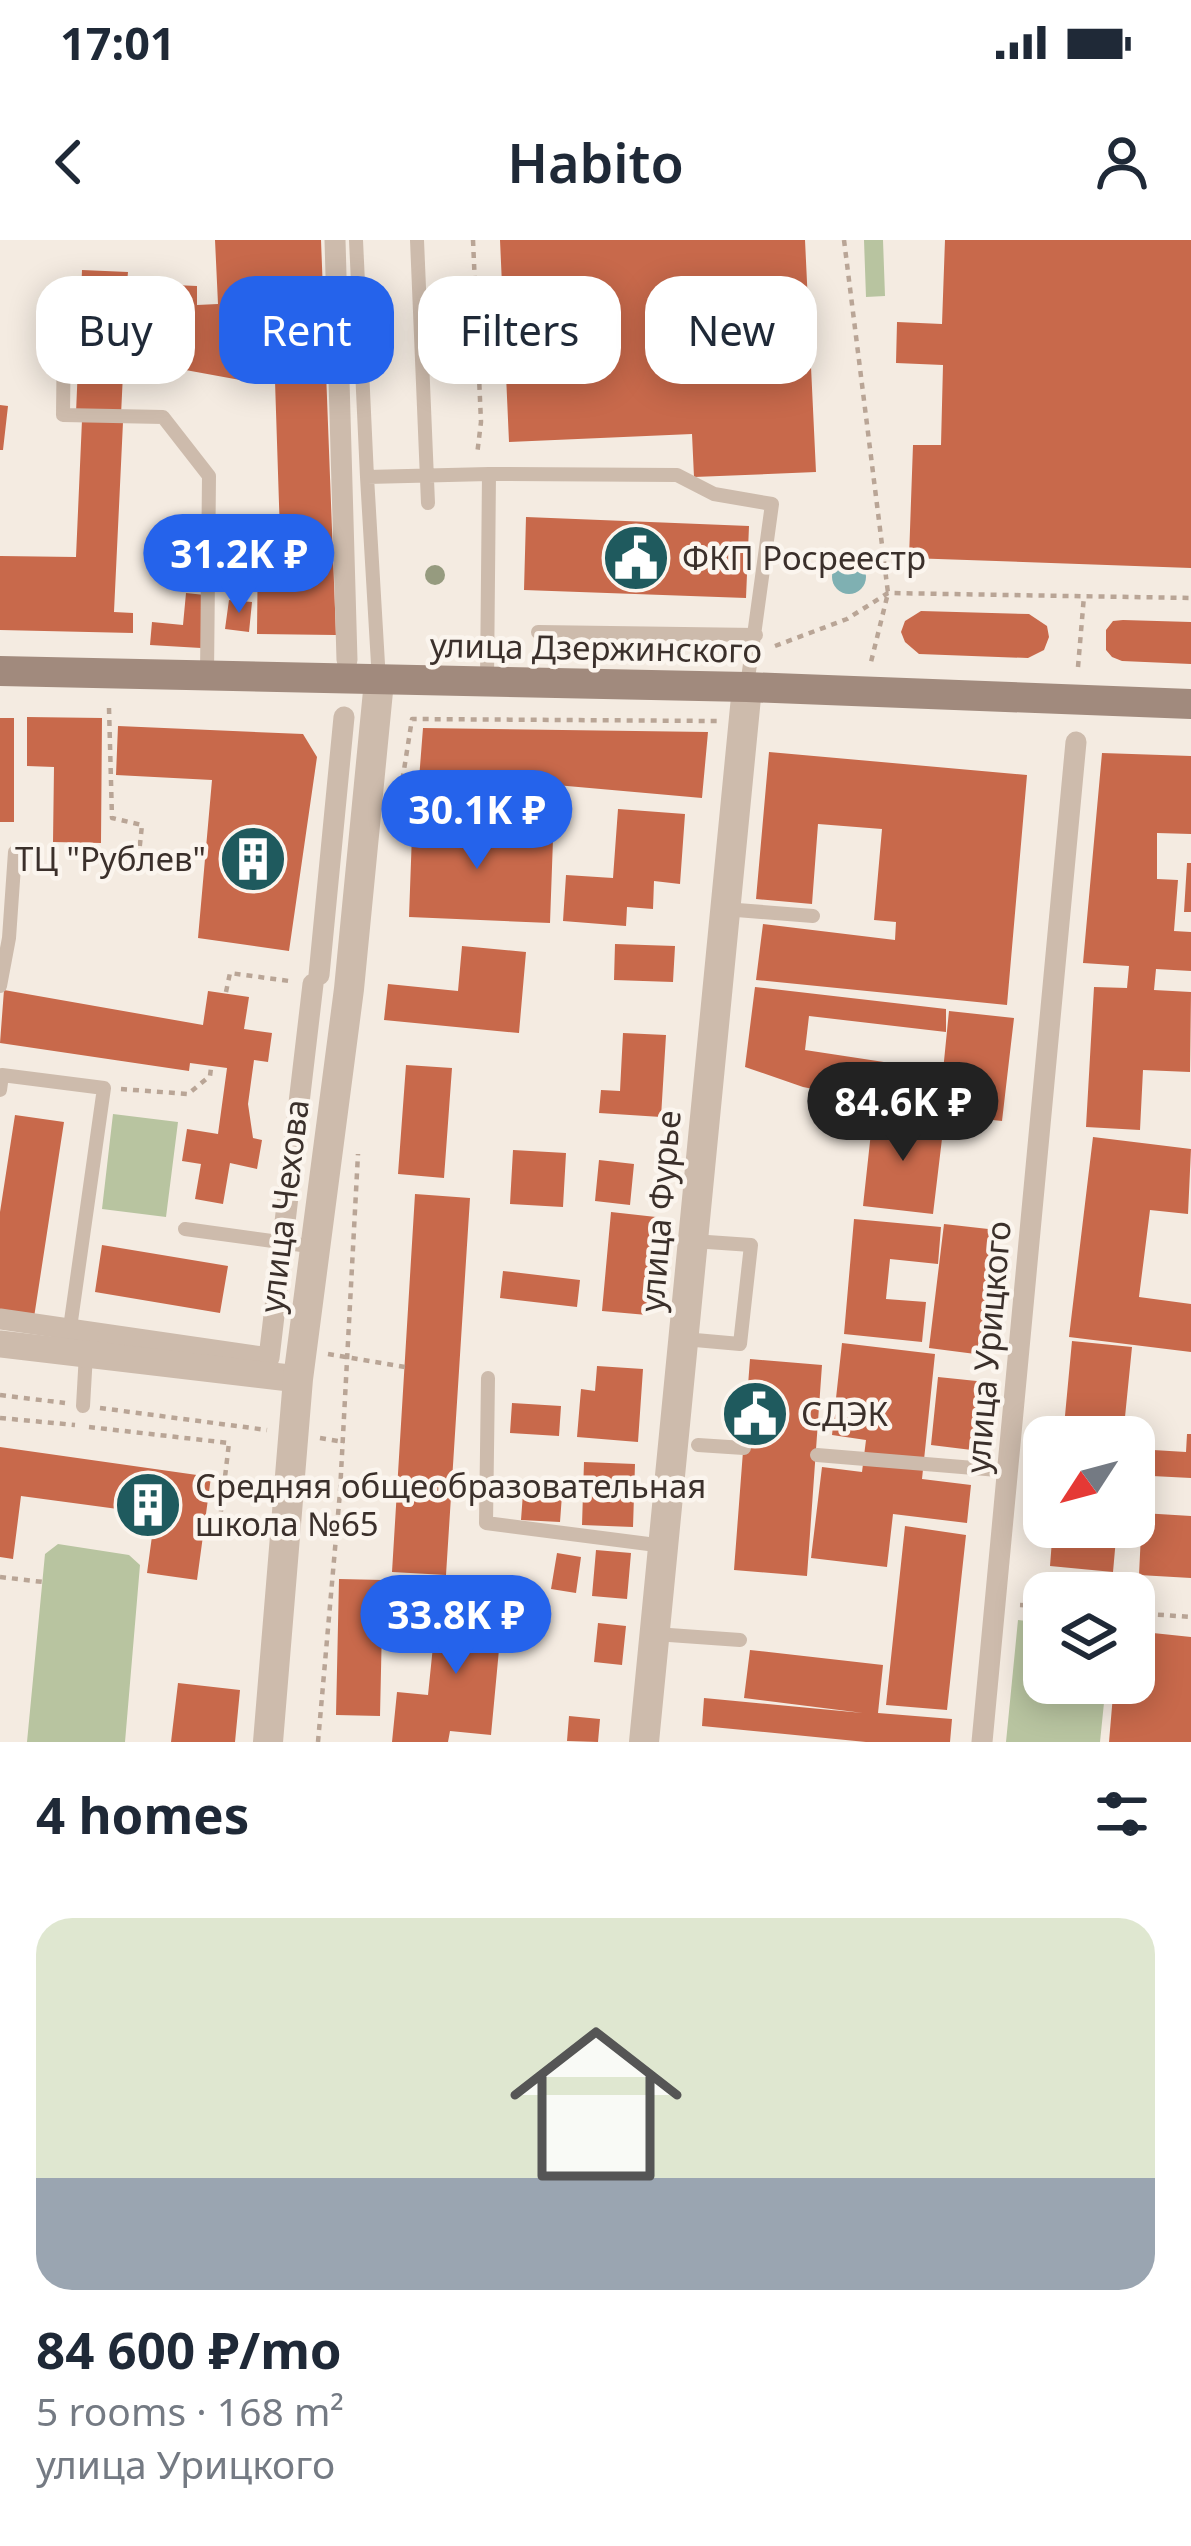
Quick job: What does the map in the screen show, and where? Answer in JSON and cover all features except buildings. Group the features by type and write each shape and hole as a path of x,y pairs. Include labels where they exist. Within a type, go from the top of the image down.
{"main road":[{"name":"улица Дзержинского","path":"0,671 747,687 1191,704"}],"street":[{"path":"335,240 347,660"},
{"name":"улица Чехова","path":"268,1742 300,1364 349,989 379,681"},
{"name":"улица Фурье","path":"644,1742 747,687"},
{"path":"0,1344 269,1358 344,717"},
{"name":"улица Урицкого","path":"982,1742 1076,742"},
{"path":"0,1319 74,1345 300,1364"}],"lane":[{"path":"356,240 379,681"},
{"path":"417,240 428,503"},
{"path":"63,384 63,416 163,417 209,476 207,675"},
{"path":"482,474 487,680"},
{"path":"367,477 677,475 714,494 772,504 747,687"},
{"path":"538,632 755,635"},
{"path":"0,986 9,938 14,852"},
{"path":"724,909 813,916"},
{"path":"1,1079 104,1088 74,1345 83,1406"},
{"path":"185,1229 316,1247"},
{"path":"684,1339 740,1344 752,1245 693,1240"},
{"path":"488,1378 486,1523 664,1546"},
{"path":"698,1445 744,1448"},
{"path":"817,1455 1010,1471"},
{"path":"655,1634 740,1640"}],"path":[{"path":"473,240 482,474"},
{"path":"844,240 888,593 870,664"},
{"path":"752,655 847,619 888,593 1191,598"},
{"path":"1078,667 1084,596"},
{"path":"109,708 112,818 142,825 137,873"},
{"path":"395,830 412,719 724,721"},
{"path":"226,992 230,973 316,979"},
{"path":"104,1088 188,1094 210,1076 212,1068"},
{"path":"318,1742 344,1442 359,1146"},
{"path":"300,1364 349,1358 405,1367"},
{"path":"0,1395 344,1442"},
{"path":"80,1426 83,1406"},
{"path":"0,1418 229,1443 218,1536 203,1534"},
{"path":"0,1577 43,1582"},
{"path":"1155,1614 1191,1617"}],"green space":[{"path":"864,240 883,240 885,296 866,297"},
{"path":"113,1114 178,1122 166,1217 102,1209"},
{"path":"58,1544 129,1555 140,1565 125,1742 27,1742 45,1554"},
{"path":"1018,1620 1023,1621 1023,1704 1104,1704 1100,1742 1006,1742"}],"water":[{"path":"849,560 861,565 866,577 861,589 849,594 837,589 832,577 837,565"}],"place":[{"name":"ФКП Росреестр","path":"636,558"},
{"name":"ТЦ \"Рублев\"","path":"253,859"},
{"name":"СДЭК","path":"755,1414"},
{"name":"Средняя общеобразовательная школа №65","path":"148,1505"}]}
